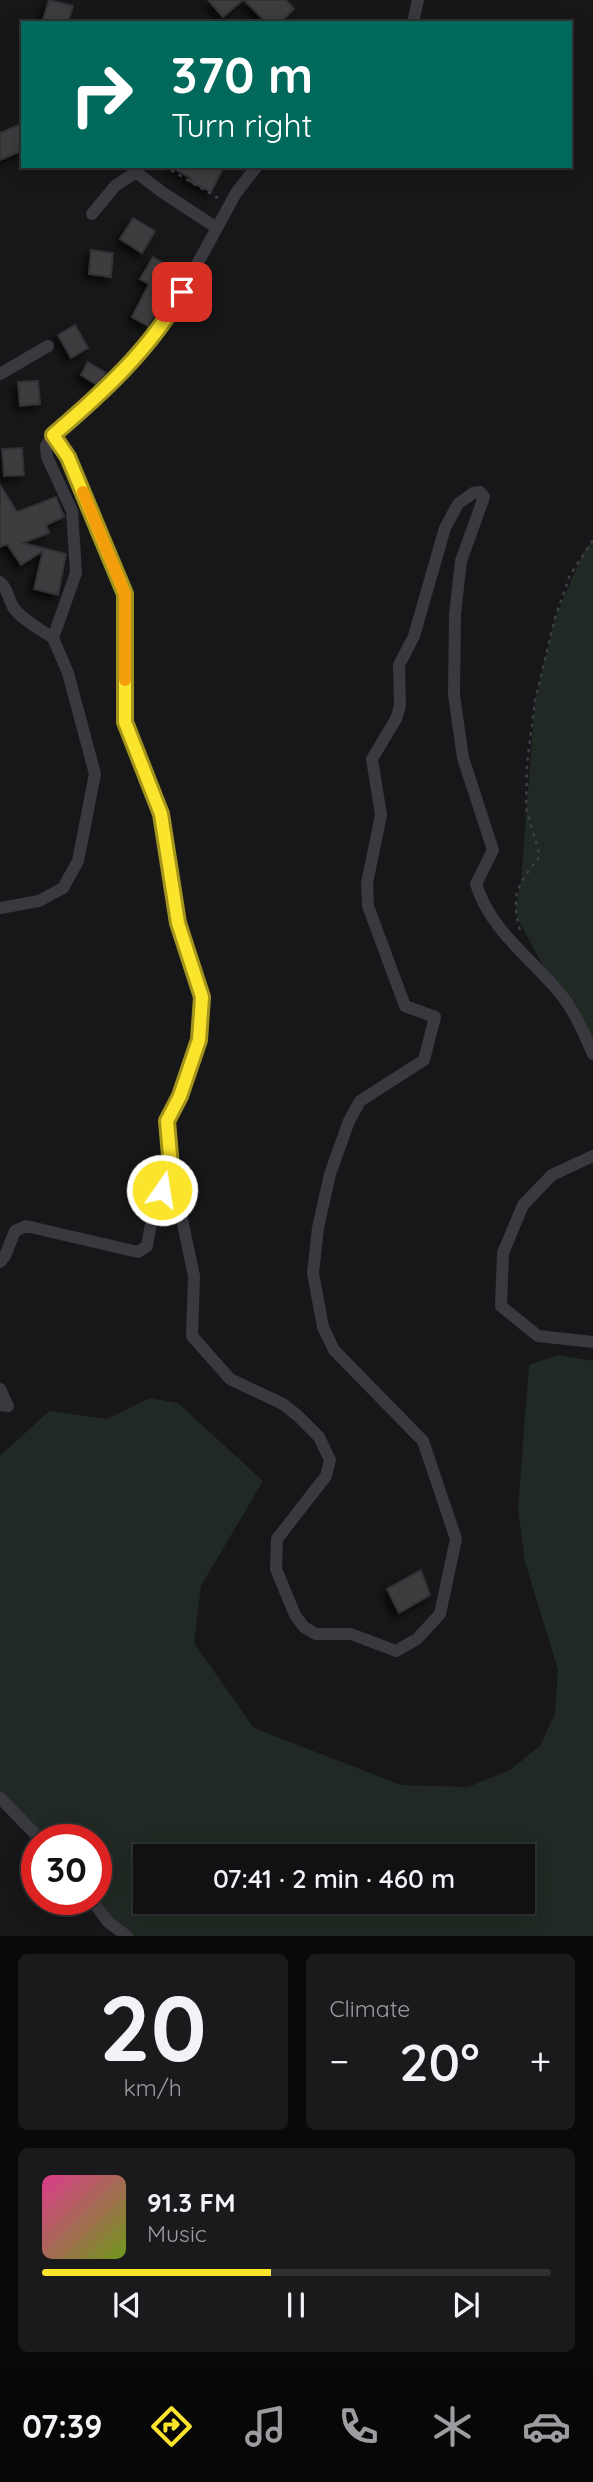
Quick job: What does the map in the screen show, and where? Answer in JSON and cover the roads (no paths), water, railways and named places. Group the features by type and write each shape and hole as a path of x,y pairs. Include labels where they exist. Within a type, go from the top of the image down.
{"street":[{"path":"413,21 418,0"},
{"path":"53,638 76,572 72,511 47,457 46,446 53,435 104,391 170,314 230,205 256,168"},
{"path":"92,214 115,186 136,172 217,228"},
{"path":"0,374 48,346"},
{"path":"53,435 68,457 125,594 125,722 161,814 178,923 202,997 199,1040 180,1096 167,1121 171,1167 194,1276 192,1336 230,1379 283,1404 298,1416 319,1437 330,1460 326,1476 277,1539 276,1569 295,1615 304,1627 316,1634 351,1634 396,1651 417,1639 440,1614 456,1539 423,1441 334,1350 323,1327 313,1273 318,1228 330,1174 349,1121 360,1101 424,1060 435,1017 405,1006 368,906 367,883 381,815 372,759 396,719 400,706 399,665 414,636 445,528 458,504 473,493 481,492 484,497 461,561 456,614 454,695 463,758 493,850 476,884 481,901 502,932 561,993 593,1054"},
{"path":"0,582 6,587 13,606 53,638 68,673 94,774 78,861 63,887 39,901 0,908"},
{"path":"593,1157 552,1175 523,1205 503,1253 501,1306 538,1336 593,1342"},
{"path":"0,1262 15,1231 26,1226 138,1252 147,1246 153,1213 171,1167"},
{"path":"0,1389 8,1406 0,1405"},
{"path":"0,1798 25,1824"},
{"path":"103,1915 127,1936"}]}
